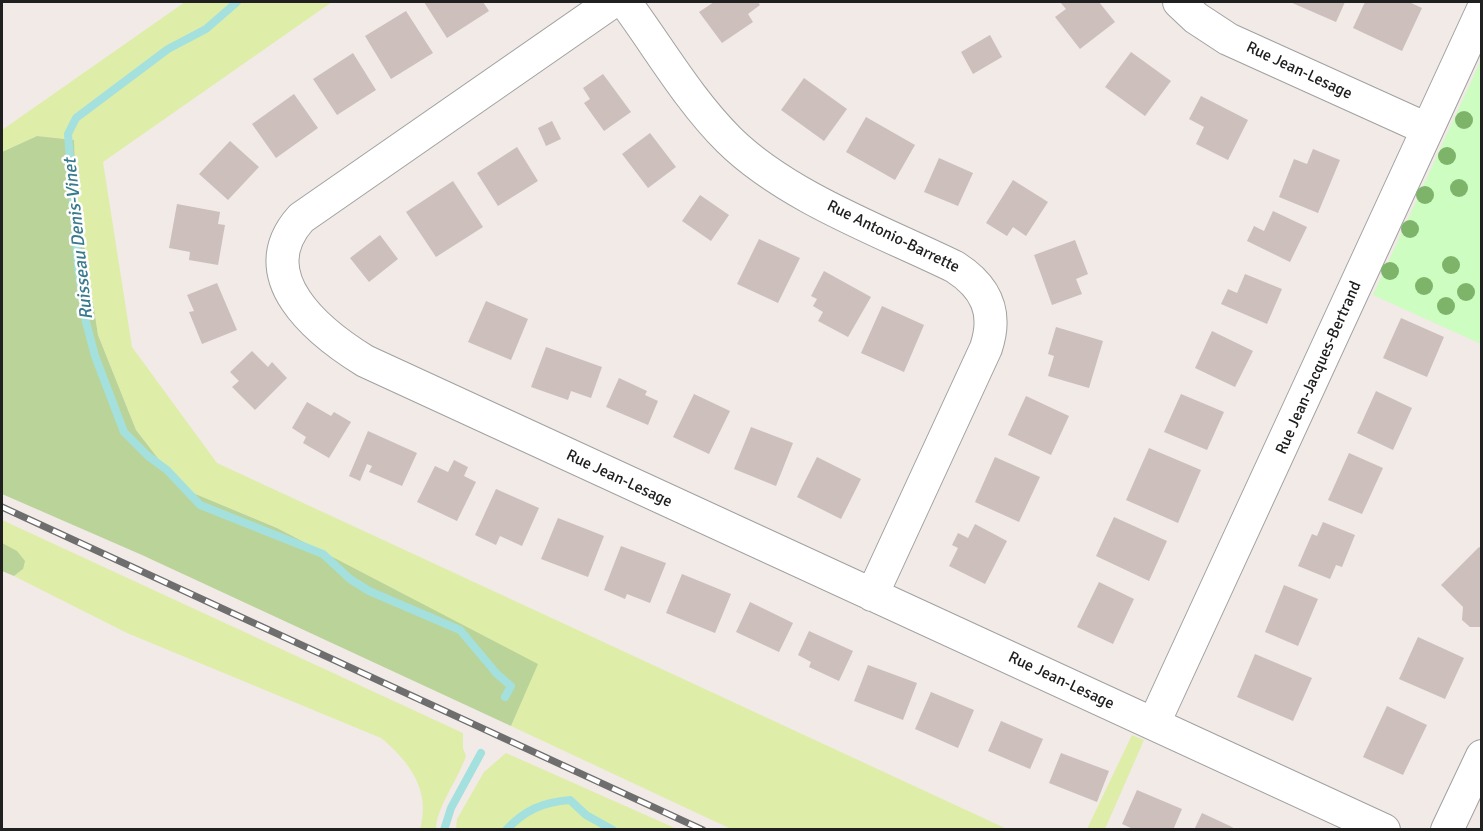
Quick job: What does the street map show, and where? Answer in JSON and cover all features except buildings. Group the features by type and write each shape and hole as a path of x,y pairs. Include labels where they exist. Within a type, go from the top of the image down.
{"street":[{"name":"Rue Jean-Lesage","path":"612,2 301,218 286,239 282,260 286,284 301,310 338,344 365,361 1384,830"},
{"name":"Rue Antonio-Barrette","path":"625,2 698,105 730,141 759,165 801,192 955,267 968,275 986,296 992,323 986,348 872,594"},
{"name":"Rue Jean-Lesage","path":"1179,2 1196,18 1228,39 1427,129"},
{"name":"Rue Jean-Jacques-Bertrand","path":"1154,723 1482,11"},
{"path":"1447,830 1482,756"}],"green space":[{"path":"185,2 332,2 103,162 132,347 217,463 1007,829 731,829 511,726 537,664 277,528 181,488 136,430 98,335 76,192 74,140 37,136 2,152 2,130"},
{"path":"1481,60 1481,344 1373,295"},
{"path":"37,136 74,140 76,192 98,335 136,430 181,488 277,528 538,664 511,726 142,555 2,494 2,152"},
{"path":"2,520 463,733 463,748 466,756 444,802 436,829 420,829 423,802 416,778 401,757 381,738 127,633 14,576 23,569 2,543"},
{"path":"2,543 17,551 25,561 23,569 14,576 2,571"},
{"path":"1132,735 1144,740 1105,829 1087,829"},
{"path":"506,753 677,829 456,829 457,819 484,772"}],"waterway":[{"name":"Ruisseau Denis-Vinet","path":"237,2 206,29 168,49 76,118 68,134 78,266 86,322 95,356 124,432 148,456 167,470 200,505 323,554 350,579 369,591 460,630 497,674 511,686 505,697"},
{"name":"Ruisseau Denis-Vinet","path":"444,830 451,808 481,753"},
{"path":"506,830 520,817 535,808 570,800 586,815 613,830"}],"railway":[{"path":"2,507 703,830"}]}
